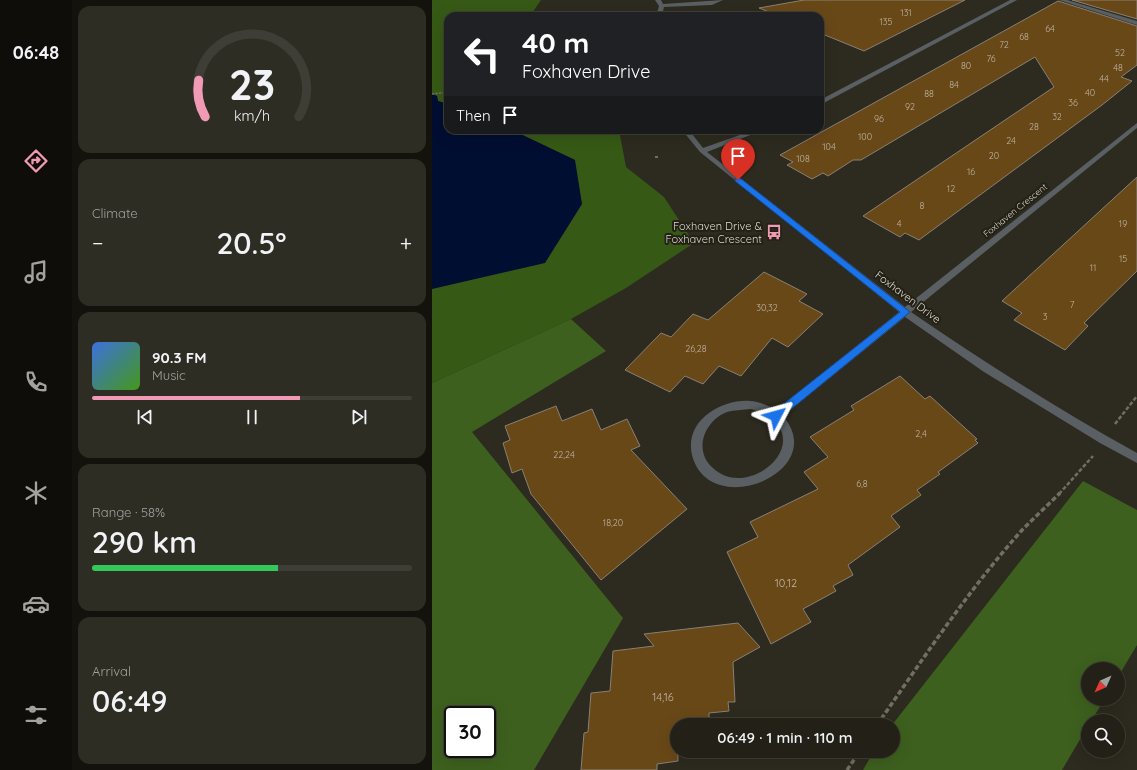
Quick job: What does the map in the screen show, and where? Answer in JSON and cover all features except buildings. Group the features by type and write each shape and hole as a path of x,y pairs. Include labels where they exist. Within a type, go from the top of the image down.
{"street":[{"path":"658,0 662,6 661,12"},
{"path":"662,6 712,3 720,0"},
{"path":"824,101 1014,0"},
{"path":"1062,0 1137,23"},
{"name":"Foxhaven Crescent","path":"776,416 1137,124"},
{"name":"Foxhaven Drive","path":"688,134 702,151 905,312 987,369 1104,440 1137,458"},
{"path":"702,151 749,134"},
{"path":"751,405 764,409 776,416 784,426 788,438 787,451 781,464 770,474 757,481 741,483 725,481 711,474 702,464 697,452 697,439 702,427 711,417 723,410 751,405"}],"path":[{"path":"432,94 444,92"},
{"path":"1128,407 1137,396"},
{"path":"883,718 938,638 1015,539 1082,470"},
{"path":"847,770 855,758"}],"green space":[{"path":"432,0 541,0 533,12 444,12 444,103 438,101 437,96 432,94"},
{"path":"520,134 620,134 626,167 664,197 694,243 626,288 571,319 432,383 432,289 575,160"},
{"path":"571,319 606,351 472,432 623,618 534,770 432,770 432,383"},
{"path":"1083,481 1137,510 1137,645 1125,665 1125,662 1081,662 1081,706 1101,706 1095,714 1081,714 1081,738 1062,770 863,770 870,758 900,758 900,718 897,718"}],"water":[{"path":"432,94 437,96 438,101 444,103 444,134 520,134 575,160 582,204 545,263 432,289"}],"place":[{"name":"Foxhaven Drive & Foxhaven Crescent","path":"774,232"}],"route":[{"path":"738,180 905,312 776,416"}]}
